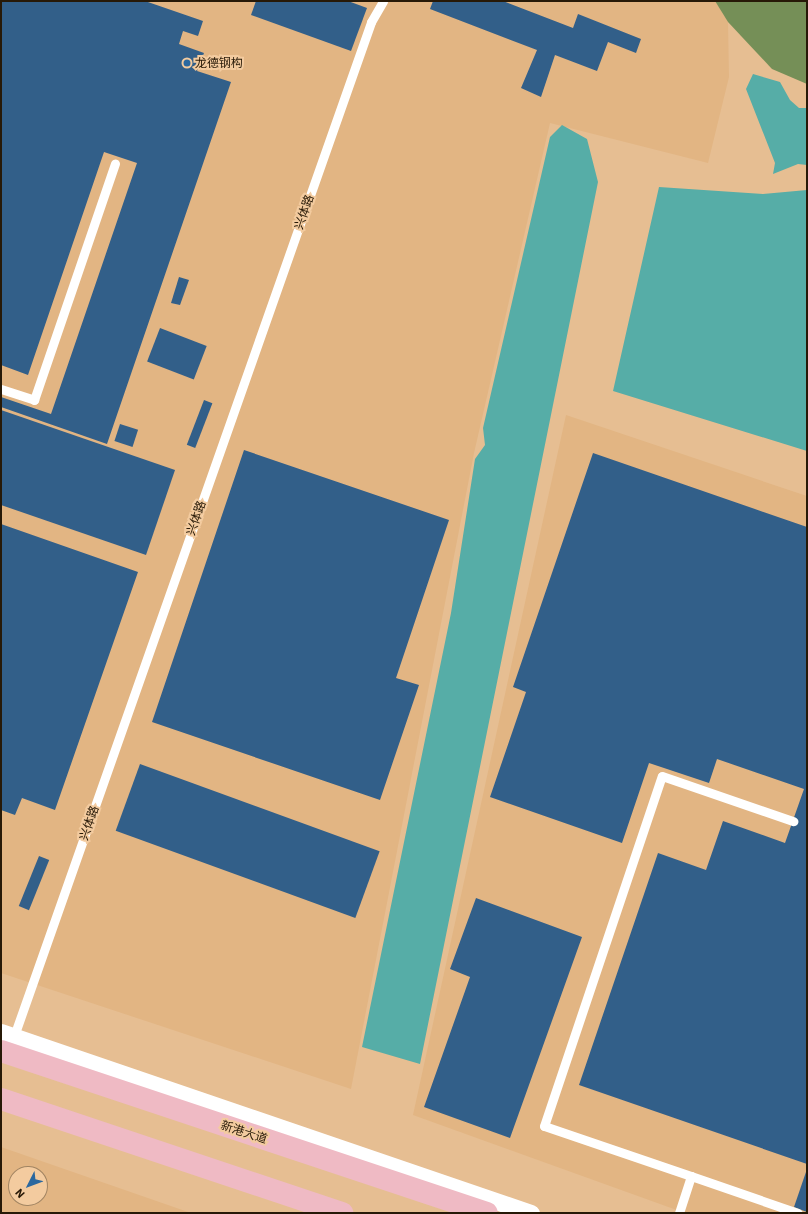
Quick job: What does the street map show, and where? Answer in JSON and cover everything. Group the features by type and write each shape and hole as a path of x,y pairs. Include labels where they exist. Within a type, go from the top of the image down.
{"main road":[{"name":"新港大道","path":"5,1040 488,1213"},
{"path":"1,1099 342,1213"}],"street":[{"path":"5,1040 531,1213"}],"lane":[{"name":"兴体路","path":"5,1040 371,22 383,1"},
{"path":"1,389 34,400 115,163"},
{"path":"793,821 662,776 544,1126 798,1213"},
{"path":"679,1213 691,1176"}],"shaded area":[{"path":"1,1 715,1 728,22 729,77 708,163 550,123 474,453 351,1089 1,973"},
{"path":"566,415 807,496 807,1213 685,1213 413,1115"},
{"path":"1,1147 191,1213 1,1213"}],"green space":[{"path":"715,1 807,1 807,84 772,69 728,22"}],"water":[{"path":"753,74 780,82 790,100 799,108 807,108 807,165 798,164 773,174 775,163 746,89"},
{"path":"562,125 587,139 598,182 420,1064 362,1047 451,613 475,459 485,445 483,428 550,137"},
{"path":"659,187 763,194 807,190 807,451 613,391"}],"building":[{"path":"1,1 145,1 203,21 198,36 183,31 179,44 204,53 197,71 231,82 107,444 1,407 1,397 51,414 137,163 104,152 28,375 1,365"},
{"path":"256,1 348,1 367,8 351,51 251,15"},
{"path":"433,1 503,1 573,28 578,14 641,39 636,53 608,42 597,71 555,55 541,97 521,88 537,50 430,9"},
{"path":"179,277 189,280 180,305 171,303"},
{"path":"160,328 207,346 194,380 147,362"},
{"path":"204,400 212,403 195,448 187,445"},
{"path":"1,410 175,470 146,555 1,505"},
{"path":"120,424 138,430 133,447 114,441"},
{"path":"244,450 449,520 396,678 419,685 380,800 152,722"},
{"path":"593,453 807,527 807,1164 579,1085 658,853 706,870 723,821 785,843 804,789 717,759 709,783 649,763 622,843 490,797 526,692 513,687"},
{"path":"1,524 138,572 55,810 22,798 15,815 1,810"},
{"path":"140,764 380,851 355,918 116,831"},
{"path":"39,856 49,860 29,910 19,906"},
{"path":"476,898 582,937 510,1138 424,1107 470,977 450,969"},
{"path":"807,1169 807,1212 794,1207"}],"place":[{"name":"龙德钢构","path":"187,63"}]}
